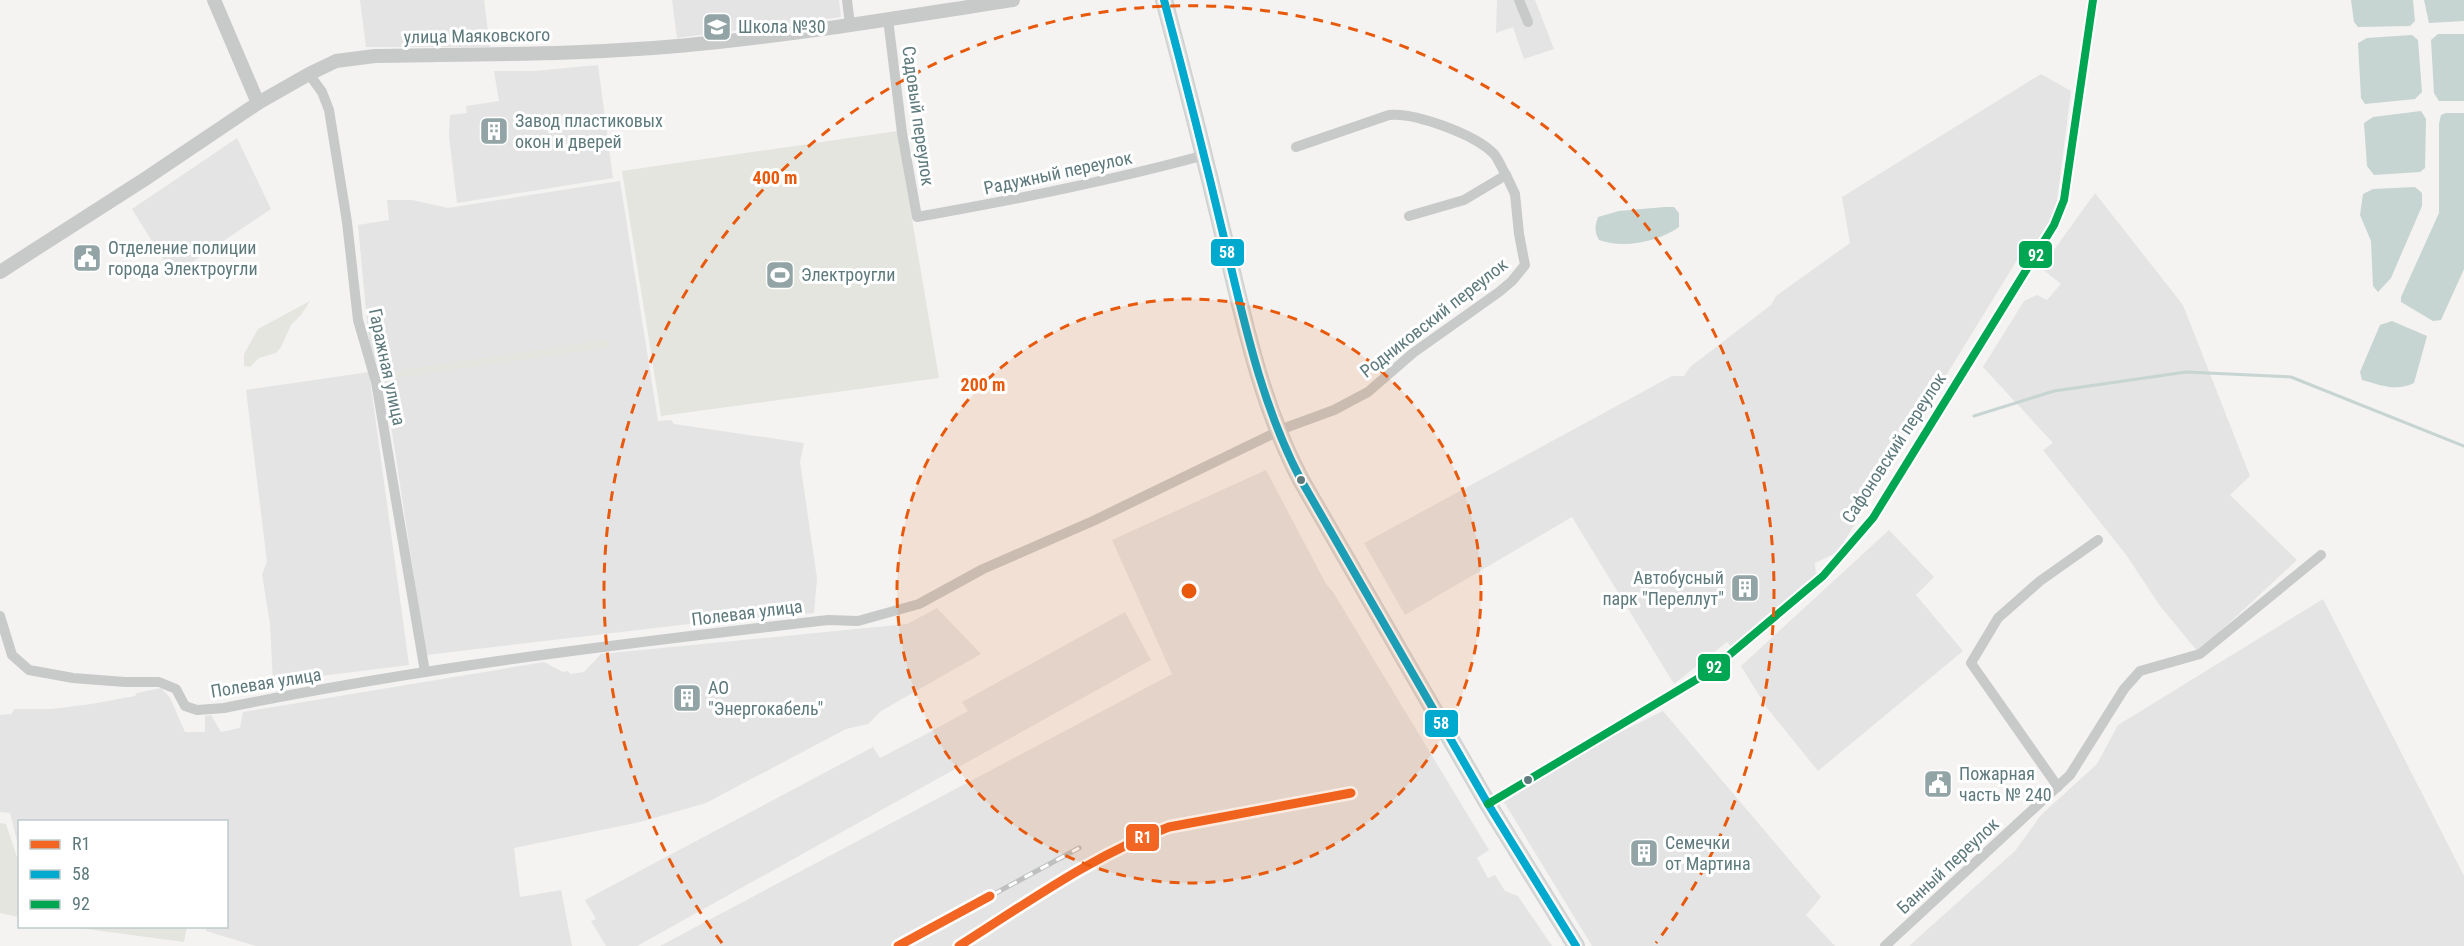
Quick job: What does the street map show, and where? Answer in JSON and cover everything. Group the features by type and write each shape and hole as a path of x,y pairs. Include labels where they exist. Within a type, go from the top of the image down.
{"main road":[{"path":"1164,0 1205,155 1250,342 1278,432 1301,480 1488,804 1576,946"}],"street":[{"path":"214,0 258,104"},
{"path":"847,0 850,25"},
{"name":"улица Маяковского","path":"0,272 258,104 336,61 359,57 666,47 850,25 1013,0"},
{"path":"1518,0 1528,22"},
{"name":"Сафоновский переулок","path":"1488,804 1709,672 1823,576 1873,518 2054,225 2064,200 2093,0"},
{"name":"Садовый переулок","path":"888,19 902,133 917,217"},
{"name":"Гаражная улица","path":"309,74 322,92 328,110 347,222 358,320 376,382 424,672"},
{"name":"Родниковский переулок","path":"1278,432 1334,410 1368,392 1413,353 1512,281 1526,265 1519,234 1515,194 1495,155 1480,142 1414,116 1389,115 1296,147"},
{"name":"Радужный переулок","path":"917,217 1017,200 1205,155"},
{"path":"1409,216 1464,200 1506,175"},
{"name":"Полевая улица","path":"12,655 30,670 73,678 159,682 176,689 185,706 197,710 224,708 424,672 566,650 828,620 858,621 919,604 983,569 1093,520 1278,432"},
{"path":"2058,787 1971,663 1998,618 2040,581 2098,540"},
{"name":"Банный переулок","path":"1885,946 2070,775 2124,689 2140,671 2200,654 2321,555"},
{"path":"0,616 12,655"},
{"path":"0,648 12,655"}],"shaded area":[{"path":"360,0 484,0 490,47 366,47"},
{"name":"Школа №30","path":"672,0 839,0 841,17 677,38"},
{"path":"1497,0 1535,0 1554,49 1524,59 1513,27 1496,33"},
{"path":"2351,0 2413,0 2415,21 2410,26 2358,27 2354,22"},
{"path":"2424,0 2464,0 2464,21 2429,23"},
{"path":"2438,34 2464,34 2464,101 2439,101 2434,93 2431,40"},
{"path":"2412,35 2418,40 2422,92 2415,99 2365,104 2361,98 2358,43 2367,38"},
{"path":"598,65 613,178 457,203 449,136 450,115 467,113 466,106 499,101 494,71 534,71"},
{"path":"2041,74 2071,91 2054,214 2030,253 2022,252 1843,543 1836,553 1815,563 1816,577 1732,647 1727,642 1674,684 1572,517 1405,615 1364,543 1672,376 1684,376 1690,367 1771,305 1776,296 1850,243 1842,197"},
{"path":"2421,111 2426,119 2425,168 2420,172 2374,175 2367,166 2364,123 2373,117"},
{"path":"2464,113 2464,269 2441,320 2433,321 2401,302 2401,297 2439,213 2439,124 2441,115"},
{"name":"Электроугли","path":"897,131 939,378 661,416 622,171"},
{"path":"237,138 271,209 173,275 132,209"},
{"path":"620,181 658,421 671,420 674,424 804,443 800,462 817,578 814,613 715,621 426,655 385,386 369,343 358,225 389,220 387,200 412,200 448,208"},
{"path":"2415,187 2422,193 2422,206 2391,278 2378,292 2373,286 2371,241 2360,215 2363,194 2373,189"},
{"path":"2095,193 2183,305 2250,476 2230,495 2297,560 2198,652 2160,606 2127,556 2043,450 2053,443 1983,367 2024,301 2037,295 2047,300 2061,284 2041,268"},
{"path":"1674,207 1679,213 1679,227 1661,237 1640,243 1619,244 1608,243 1597,237 1598,217 1619,211"},
{"path":"310,301 291,325 276,353 259,358 250,367 244,366 244,354 258,329"},
{"path":"2392,321 2427,336 2414,383 2407,386 2388,387 2362,380 2360,372 2380,325"},
{"path":"608,340 610,344 608,347 394,378 389,372"},
{"path":"369,372 409,665 273,682 270,624 262,574 267,562 246,390"},
{"path":"1266,470 1326,584 1489,850 1477,858 1488,878 1495,875 1505,891 1518,896 1552,946 660,946 1172,674 1112,540"},
{"path":"1889,530 1934,577 1916,595 1963,651 1818,771 1767,708 1741,666"},
{"path":"2323,599 2464,876 2464,946 1909,946 2015,851 2041,815 2097,764 2118,725"},
{"path":"937,608 981,654 881,711 868,724 846,729 706,803 640,822 514,848 520,897 561,890 572,946 256,946 206,931 206,928 228,928 228,820 18,820 18,845 10,813 0,812 0,715 12,714 14,709 51,709 91,704 135,696 137,693 161,688 170,698 185,732 205,732 205,716 211,715 221,732 240,728 243,712 544,662 563,672 568,671 570,674 584,672 601,654 907,624"},
{"path":"1125,612 1151,660 637,946 606,946 591,921 596,919 585,900 873,747 880,758 928,733 968,711 962,702"},
{"path":"1663,711 1821,897 1806,915 1835,946 1592,946 1504,802 1608,738"},
{"path":"0,823 6,824 18,860 18,917 0,913"},
{"path":"79,928 187,928 184,942"}],"waterway":[{"path":"1974,416 2054,391 2186,372 2291,377 2464,446"}],"railway":[{"path":"959,946 1087,866 1141,838 1169,827 1351,793"},
{"path":"898,946 1079,848"}],"transit line":[{"name":"58","path":"1164,0 1255,362 1287,451 1301,480 1488,804 1576,946"},
{"name":"92","path":"1488,804 1709,672 1823,576 1873,518 2054,225 2064,200 2093,0"},
{"name":"R1","path":"959,946 1087,866 1141,838 1169,827 1351,793"},
{"name":"R1","path":"898,946 990,896"}],"place":[{"name":"Школа №30","path":"717,27"},
{"name":"Завод пластиковых окон и дверей","path":"494,131"},
{"name":"Отделение полиции города Электроугли","path":"87,258"},
{"name":"Электроугли","path":"780,275"},
{"name":"Автобусный парк \"Переллут\"","path":"1745,588"},
{"name":"АО \"Энергокабель\"","path":"687,698"},
{"name":"Пожарная часть № 240","path":"1938,784"},
{"name":"Семечки от Мартина","path":"1644,853"}]}
